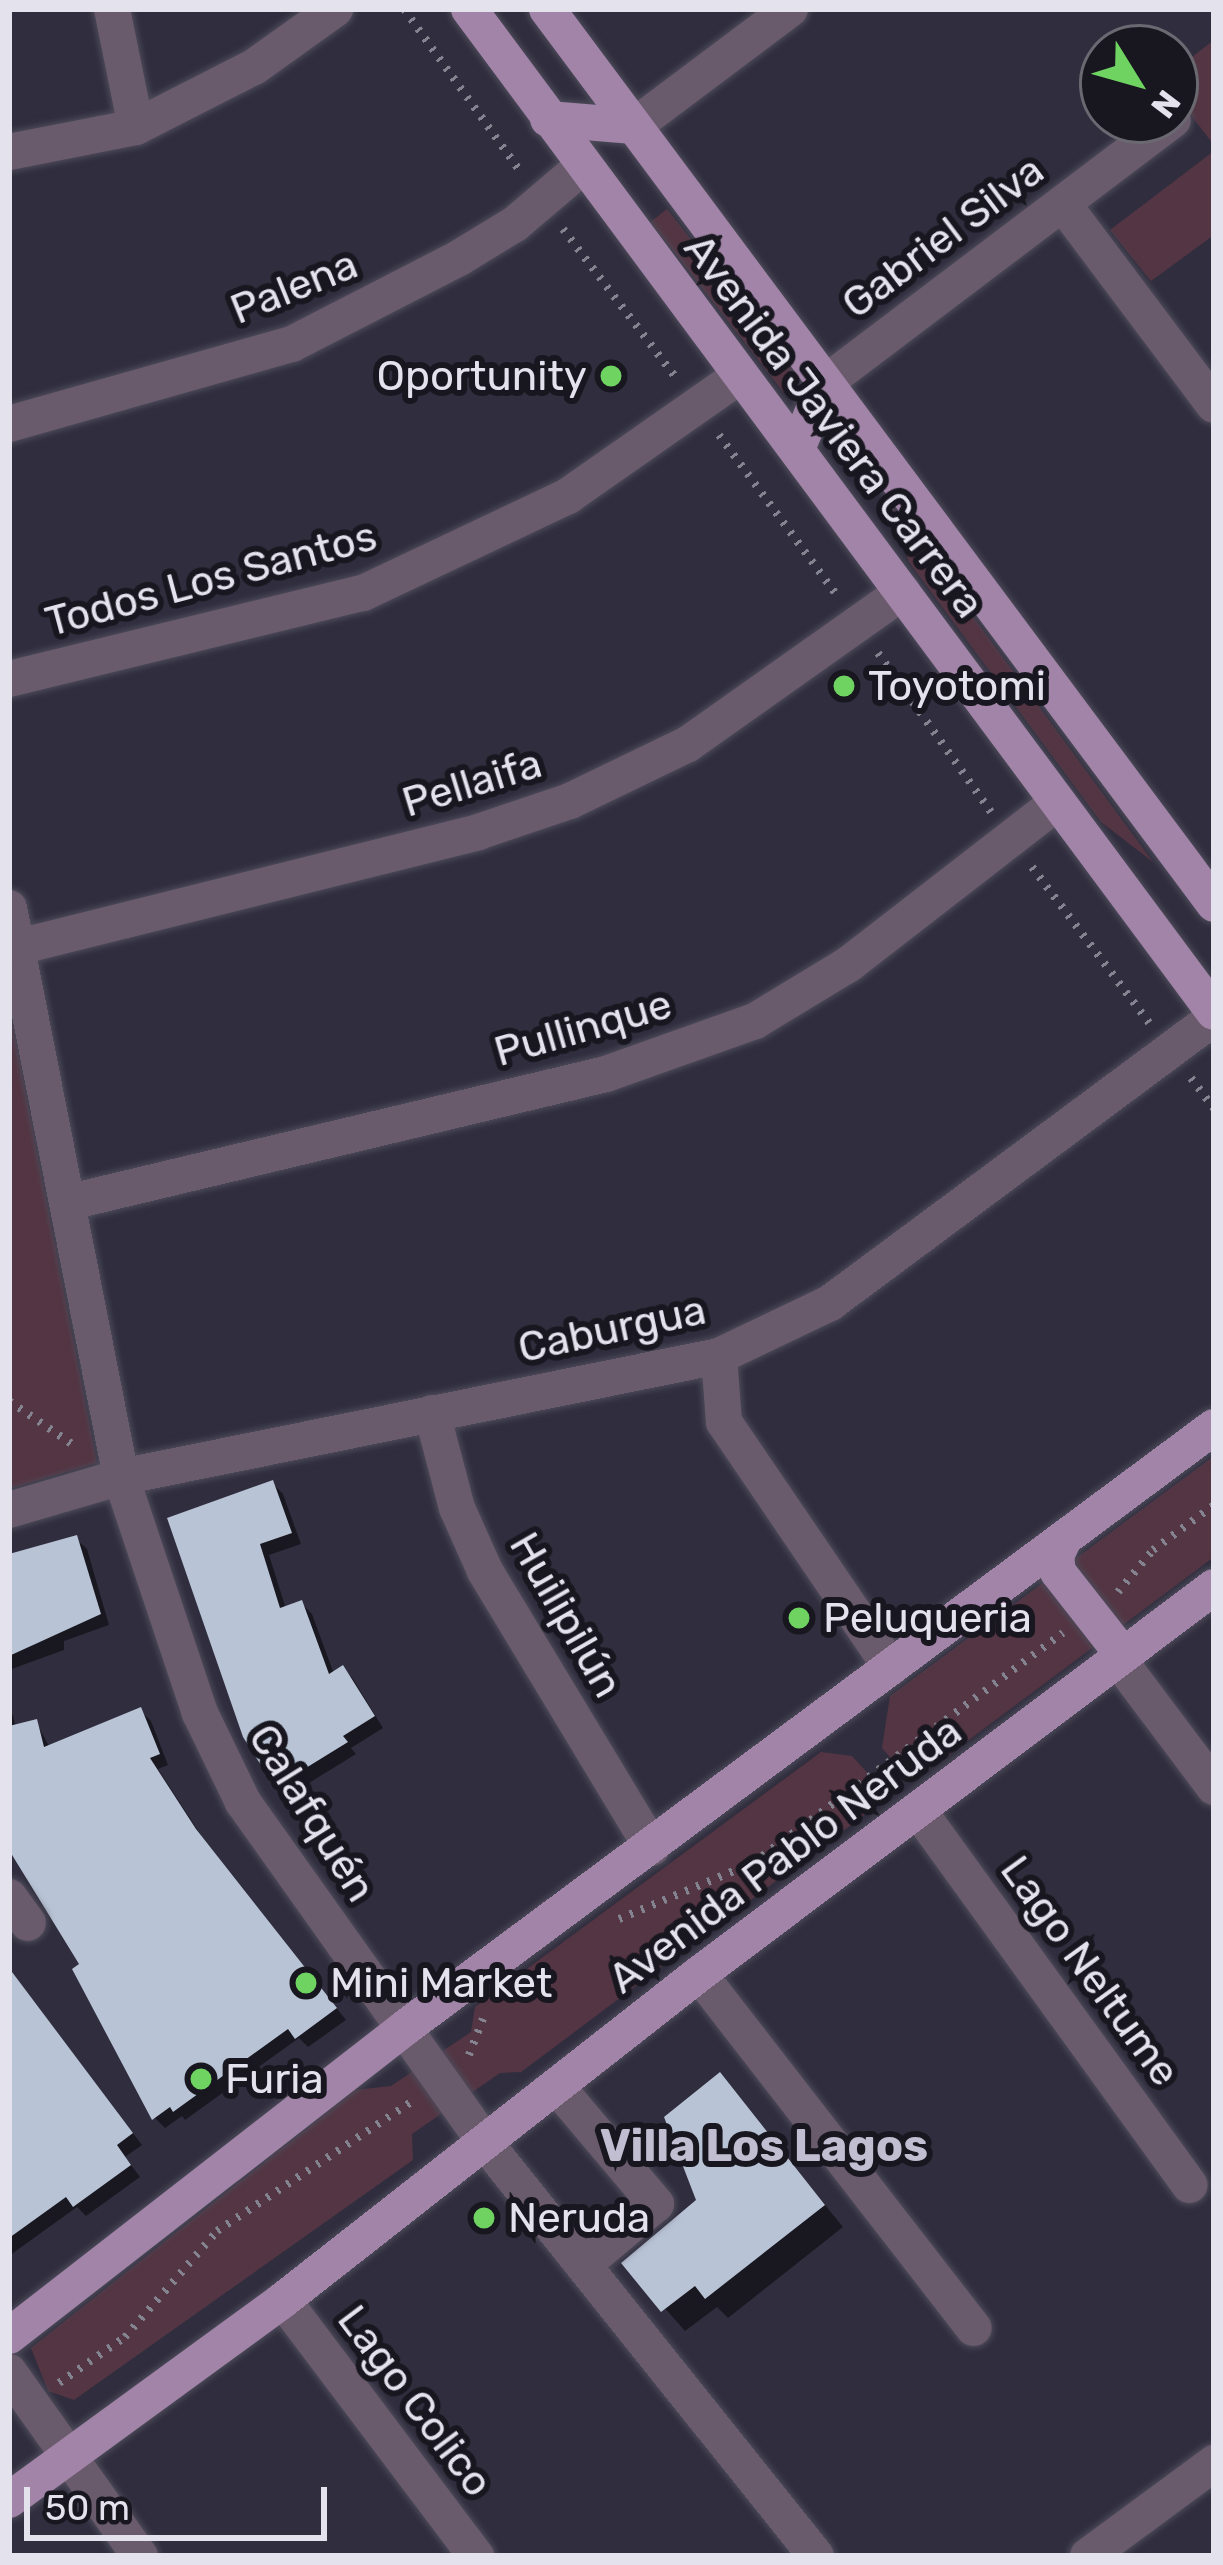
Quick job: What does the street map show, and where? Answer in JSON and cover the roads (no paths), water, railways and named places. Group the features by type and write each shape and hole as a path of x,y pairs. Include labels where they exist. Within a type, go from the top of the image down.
{"main road":[{"name":"Avenida Javiera Carrera","path":"469,9 582,167 1210,1002"},
{"name":"Avenida Javiera Carrera","path":"547,9 1214,904"},
{"path":"548,119 634,126"},
{"path":"797,449 825,383"},
{"name":"Avenida Pablo Neruda","path":"9,2336 406,2027 1214,1427"},
{"path":"1063,1540 1056,1556 1058,1572 1121,1657"},
{"name":"Avenida Pablo Neruda","path":"9,2500 283,2300 487,2145 699,1974 1214,1586"}],"street":[{"path":"112,9 136,127"},
{"path":"9,152 136,127 254,68 335,9"},
{"path":"634,126 790,9"},
{"name":"Gabriel Silva","path":"825,383 1142,144"},
{"name":"Palena","path":"9,424 292,344 459,258 542,202 582,167"},
{"path":"1063,204 1214,405"},
{"name":"Todos Los Santos","path":"9,679 363,592 568,496 741,375"},
{"name":"Pellaifa","path":"18,947 478,832 570,801 688,743 903,592"},
{"name":"Pullinque","path":"70,1202 605,1074 755,1021 849,964 1058,802"},
{"name":"Calafquén","path":"9,908 122,1477 200,1713 242,1802 487,2145 816,2556"},
{"name":"Caburgua","path":"9,1510 122,1477 719,1356 830,1303 1171,1051 1210,1002"},
{"path":"719,1356 724,1422 892,1669"},
{"name":"Huilipilún","path":"432,1413 457,1508 485,1571 652,1848"},
{"path":"1121,1657 1214,1787"},
{"name":"Lago Neltume","path":"918,1810 1190,2185"},
{"path":"699,1974 974,2328"},
{"path":"557,2088 656,2204 584,2265"},
{"name":"Lago Colico","path":"283,2300 476,2556"},
{"path":"18,2385 140,2556"},
{"path":"1088,2556 1214,2463"}],"place":[{"name":"Oportunity","path":"611,376"},
{"name":"Toyotomi","path":"844,686"},
{"name":"Peluqueria","path":"799,1618"},
{"name":"Mini Market","path":"306,1983"},
{"name":"Furia","path":"201,2079"},
{"name":"Neruda","path":"484,2218"}],"district":[{"name":"Villa Los Lagos","path":"764,2146"}]}
